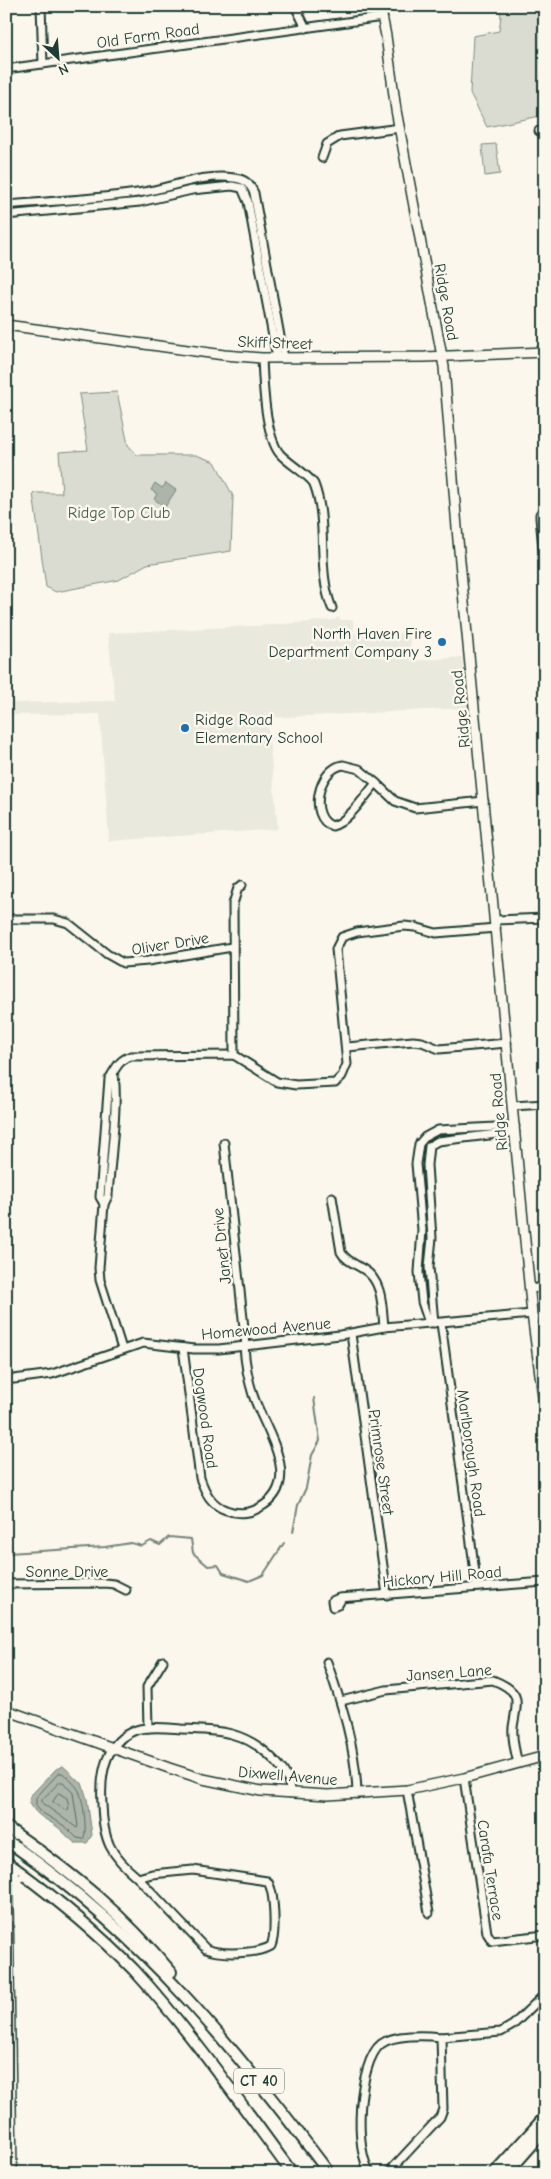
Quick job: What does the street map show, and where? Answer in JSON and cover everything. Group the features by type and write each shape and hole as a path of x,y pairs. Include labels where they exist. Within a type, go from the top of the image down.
{"highway":[{"path":"6,1827 73,1875 122,1918 171,1972 184,1994"},
{"name":"CT 40","path":"6,1840 97,1910 184,1994 240,2058 328,2173"},
{"name":"CT 40","path":"6,1862 13,1873 76,1916 125,1962 161,2001 292,2173"},
{"path":"494,2173 545,2117"},
{"path":"507,2173 545,2130"}],"main road":[{"name":"Ridge Road","path":"380,6 400,128 442,356 532,1314 545,1412"},
{"name":"Skiff Street","path":"6,325 194,351 262,358 442,356 545,352"},
{"name":"Dixwell Avenue","path":"6,1710 203,1779 261,1791 357,1794 407,1790 464,1778 545,1756"},
{"path":"6,1769 12,2173"}],"street":[{"path":"41,6 43,64"},
{"path":"295,6 306,28"},
{"name":"Old Farm Road","path":"6,69 383,17"},
{"path":"322,158 327,144 340,136 400,128"},
{"path":"6,205 147,191 195,180 232,177 242,183"},
{"path":"6,215 148,201 192,190 232,186 248,182 254,193 264,265 281,358"},
{"path":"147,191 148,201"},
{"path":"112,195 114,205"},
{"path":"262,358 270,432 279,453 313,482 319,508 326,593 332,608"},
{"path":"542,512 545,568"},
{"path":"376,783 340,823 331,826 324,820 320,807 320,790 323,780 331,768 343,765 354,766 376,783 395,801 415,808 484,801"},
{"path":"234,1055 233,904 238,888 242,884"},
{"path":"122,1349 100,1280 99,1268 104,1204 108,1196 116,1080 113,1073 119,1062 131,1056 168,1058 234,1055 277,1082 296,1085 331,1084 339,1080 345,1070 346,1047 336,949 342,937 347,934 404,926 436,933 545,918"},
{"name":"Oliver Drive","path":"6,919 54,919 68,923 107,954 123,963 148,961 232,947"},
{"path":"346,1047 413,1041 422,1042 439,1049 507,1044"},
{"path":"513,1106 545,1104"},
{"path":"515,1129 438,1141 431,1144 425,1137 438,1130 515,1129"},
{"name":"Marlborough Road","path":"425,1137 419,1144 416,1164 422,1230 419,1262 421,1294 434,1323"},
{"name":"Janet Drive","path":"224,1143 245,1346"},
{"name":"Marlborough Road","path":"431,1144 426,1165 432,1231 429,1267 434,1323 477,1587"},
{"path":"332,1197 341,1252 345,1258 366,1270 374,1280 380,1295 384,1327"},
{"path":"530,1289 545,1287"},
{"name":"Homewood Avenue","path":"6,1380 52,1374 144,1343 206,1349 351,1334 384,1327 532,1314"},
{"name":"Primrose Street","path":"351,1334 387,1594"},
{"name":"Dogwood Road","path":"183,1348 200,1478 210,1499 218,1506 234,1512 244,1513 266,1505 271,1499 279,1486 281,1468 277,1451 253,1395 246,1366 245,1346"},
{"name":"Hickory Hill Road","path":"342,1598 545,1582"},
{"name":"Sonne Drive","path":"6,1584 114,1584 126,1590"},
{"path":"148,1728 147,1687 163,1661"},
{"path":"327,1662 352,1740 357,1794"},
{"name":"Jansen Lane","path":"341,1701 386,1690 493,1680 509,1686 515,1697 518,1710 513,1728 518,1763"},
{"path":"138,1878 152,1874 193,1870 267,1880 271,1886 273,1897 274,1937 271,1946 262,1950 220,1953 206,1949 138,1878 124,1867 110,1850 104,1832 101,1782 103,1770 112,1748 126,1735 136,1730 148,1728 212,1730 238,1735 256,1745 282,1768 289,1780 290,1793"},
{"name":"Carafa Terrace","path":"464,1778 487,1933 492,1941 545,1935"},
{"path":"407,1790 428,1913"},
{"path":"372,2173 362,2148 361,2128 364,2081 368,2065 376,2050 388,2040 405,2037 501,2032 513,2025 545,1994"},
{"path":"388,2173 440,2117 443,2109 441,2036"}],"shaded area":[{"name":"Ridge Road Elementary School","path":"339,617 340,620 353,620 354,634 409,633 412,661 462,657 467,708 267,718 278,829 109,841 100,714 6,715 6,703 115,701 108,633 272,625 334,620"}],"green space":[{"path":"499,6 545,6 545,115 487,127 470,93 473,36 499,31 501,16"},
{"path":"496,144 500,174 485,176 482,145"},
{"name":"Ridge Top Club","path":"117,392 128,445 137,455 196,455 215,462 233,496 231,551 147,564 119,580 56,592 46,587 33,493 62,493 59,452 88,450 79,394"}],"water":[{"path":"155,483 162,488 166,483 176,490 165,507 154,499 157,494 151,490"},
{"path":"63,1766 82,1783 87,1799 92,1835 87,1843 75,1843 39,1815 29,1800 31,1795 56,1769"}],"waterway":[{"path":"293,1532 298,1505 306,1488 312,1455 320,1441 314,1398"},
{"path":"8,1553 105,1547 131,1543 142,1546 151,1541 160,1545 169,1537 191,1539 193,1553 208,1566 218,1565 223,1573 249,1581 263,1575 284,1543"}],"place":[{"name":"North Haven Fire Department Company 3","path":"442,642"},
{"name":"Ridge Road Elementary School","path":"185,728"}]}
